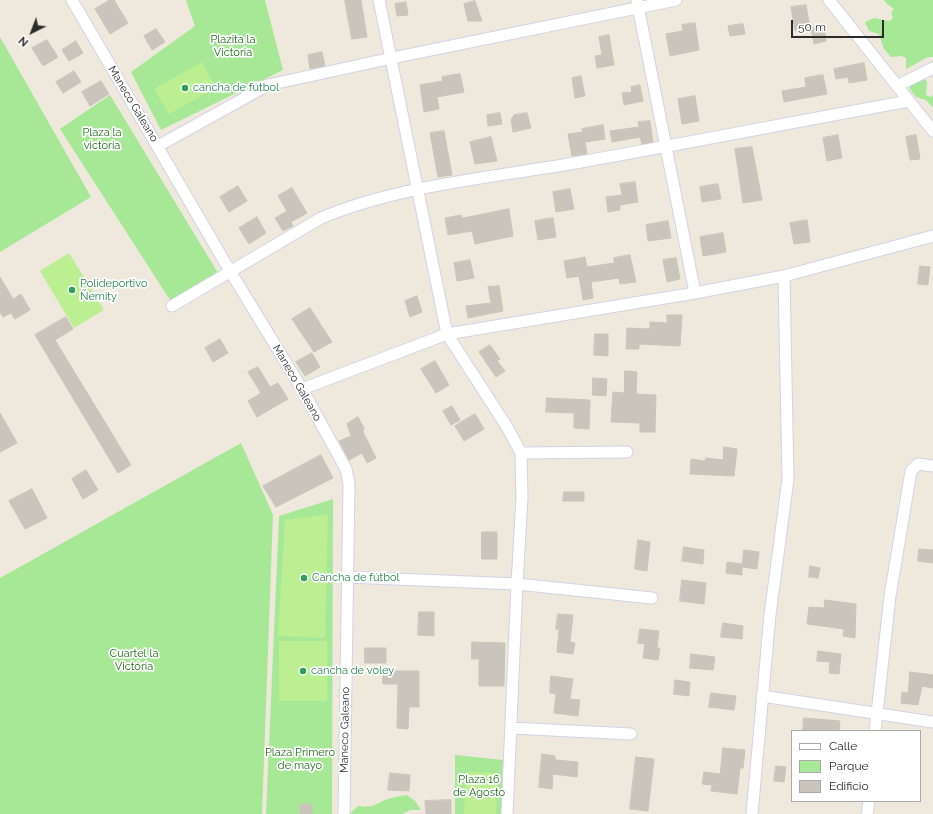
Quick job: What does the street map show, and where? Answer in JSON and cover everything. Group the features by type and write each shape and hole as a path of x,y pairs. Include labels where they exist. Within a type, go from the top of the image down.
{"street":[{"name":"Maneco Galeano","path":"72,0 230,271 302,388 346,469 348,484 344,814"},
{"path":"379,0 447,334 507,427 521,454 522,498 516,584 507,814"},
{"path":"158,146 268,85 637,4 676,0"},
{"path":"829,0 933,131"},
{"path":"637,4 695,293"},
{"path":"897,86 933,68"},
{"path":"172,306 328,215 342,209 418,190 665,147 909,101"},
{"path":"302,388 447,334 695,293 784,276 933,236"},
{"path":"752,814 770,615 788,479 784,276"},
{"path":"521,454 627,452"},
{"path":"876,730 890,596 911,471 918,464 933,466"},
{"path":"347,577 516,584 652,598"},
{"path":"762,696 933,722"},
{"path":"510,728 631,734"},
{"path":"867,814 869,802"}],"green space":[{"name":"Plazita la Victoria","path":"186,0 265,0 283,70 161,130 131,72 195,26"},
{"path":"884,0 933,0 933,57 928,57 906,69 906,58 901,56 891,57 884,49 879,34 869,31 865,22 874,18 889,21 893,18 891,13 894,9"},
{"path":"0,37 91,197 0,252"},
{"name":"cancha de fútbol","path":"202,62 216,88 169,114 154,89"},
{"path":"924,78 927,82 926,95 931,97 933,95 933,108 926,100 916,97 910,89 910,84"},
{"name":"Plaza la victoria","path":"110,95 218,273 170,300 60,129"},
{"name":"Polideportivo Ñemity","path":"69,253 104,310 74,328 40,271"},
{"name":"Cuartel la Victória","path":"241,443 273,515 262,814 0,814 0,578"},
{"name":"Plaza Primero de mayo","path":"333,499 332,814 266,814 279,516"},
{"name":"Cancha de fútbol","path":"328,514 325,638 278,636 285,520"},
{"name":"cancha de voley","path":"279,641 327,641 327,701 279,701"},
{"name":"Plaza 16 de Agosto","path":"455,755 503,760 501,814 455,814"},
{"path":"466,772 497,773 496,814 464,814"},
{"path":"407,795 415,801 421,810 410,810 402,814 349,814 358,806 371,806 388,799"}],"building":[{"path":"110,0 114,0 128,23 110,34 95,9"},
{"path":"345,0 361,0 367,37 352,39"},
{"path":"475,1 482,21 468,21 464,4"},
{"path":"406,2 408,15 397,16 395,4"},
{"path":"806,5 810,28 795,31 791,7"},
{"path":"695,23 699,50 670,56 666,34 683,31 682,25"},
{"path":"743,24 745,34 730,36 728,26"},
{"path":"824,26 826,41 814,44 811,28"},
{"path":"156,29 165,42 152,50 144,36"},
{"path":"609,35 614,65 597,68 595,56 602,55 599,37"},
{"path":"47,40 58,57 43,66 32,48"},
{"path":"76,41 83,53 69,61 62,50"},
{"path":"322,52 325,66 310,69 308,55"},
{"path":"864,63 867,80 849,83 848,77 836,79 834,69"},
{"path":"74,71 81,82 63,93 56,82"},
{"path":"460,74 464,92 437,97 439,109 424,112 420,85 443,81 442,77"},
{"path":"823,75 827,94 784,102 782,91 806,87 805,78"},
{"path":"581,76 585,96 575,98 572,78"},
{"path":"101,81 109,94 90,106 82,92"},
{"path":"640,85 643,101 624,105 622,93 632,92 631,87"},
{"path":"695,96 699,121 682,124 678,99"},
{"path":"500,113 502,124 488,126 487,115"},
{"path":"527,113 531,128 513,132 511,120 514,115"},
{"path":"650,121 653,142 642,144 640,137 612,142 610,131 639,127 638,122"},
{"path":"603,125 605,139 585,142 587,154 572,156 568,134 583,132 582,129"},
{"path":"444,131 452,175 438,177 430,133"},
{"path":"838,135 842,158 827,161 823,138"},
{"path":"916,135 920,159 910,160 906,137"},
{"path":"491,137 497,161 475,164 470,142"},
{"path":"752,147 762,200 743,203 735,149"},
{"path":"635,182 638,202 620,205 620,210 608,212 606,197 622,195 620,184"},
{"path":"718,184 721,199 702,202 700,187"},
{"path":"238,186 247,201 229,212 220,197"},
{"path":"292,188 307,213 291,222 293,226 283,231 275,218 287,211 278,196"},
{"path":"570,189 574,209 556,212 553,192"},
{"path":"509,209 513,236 475,244 472,231 448,235 445,218 461,215 462,218"},
{"path":"257,217 266,233 249,244 239,228"},
{"path":"553,218 556,237 538,240 535,221"},
{"path":"807,220 810,242 794,244 790,223"},
{"path":"668,221 671,238 648,241 646,225"},
{"path":"723,233 726,252 703,256 700,237"},
{"path":"630,255 636,282 620,284 619,278 591,282 593,298 583,300 579,276 567,278 564,261 585,257 587,267 614,263 614,258"},
{"path":"676,258 680,279 667,282 663,260"},
{"path":"470,260 474,278 457,281 454,263"},
{"path":"920,266 930,267 928,285 918,284"},
{"path":"0,277 13,299 21,294 30,310 15,319 11,313 3,317 0,312"},
{"path":"499,286 503,311 468,318 466,306 491,303 488,287"},
{"path":"417,296 422,312 410,317 405,301"},
{"path":"310,308 332,342 314,352 292,319"},
{"path":"667,315 682,315 680,346 639,344 639,349 626,349 627,328 650,329 650,322 667,323"},
{"path":"66,317 73,329 55,340 131,465 118,473 35,335"},
{"path":"595,334 608,334 608,356 594,355"},
{"path":"220,339 228,353 213,362 205,348"},
{"path":"490,345 500,359 497,361 505,371 496,377 479,352"},
{"path":"312,353 320,367 305,376 296,362"},
{"path":"435,361 449,385 436,393 421,369"},
{"path":"258,367 270,387 278,383 288,399 257,417 248,401 261,393 248,372"},
{"path":"625,371 637,372 636,394 656,395 655,432 640,432 640,423 611,422 613,392 624,393"},
{"path":"593,378 607,379 606,396 593,395"},
{"path":"547,398 590,400 589,429 574,428 574,413 546,412"},
{"path":"452,406 460,420 451,425 443,411"},
{"path":"0,413 17,443 0,452"},
{"path":"475,414 484,429 464,441 455,426"},
{"path":"358,417 364,428 363,432 376,458 367,463 362,453 349,460 339,441 351,436 347,424"},
{"path":"724,447 737,449 734,476 690,474 691,459 705,461 706,458 723,460"},
{"path":"321,455 333,478 276,507 263,486"},
{"path":"86,470 98,490 83,499 72,479"},
{"path":"32,489 47,518 25,529 9,501"},
{"path":"564,492 584,492 584,501 563,501"},
{"path":"482,532 497,532 497,559 482,559"},
{"path":"638,540 650,542 647,571 635,569"},
{"path":"684,547 704,550 703,564 682,561"},
{"path":"919,549 933,550 933,563 918,561"},
{"path":"744,550 759,552 757,569 742,567 742,575 726,573 727,562 742,564"},
{"path":"810,566 820,568 818,578 809,577"},
{"path":"682,580 706,583 704,604 680,601"},
{"path":"825,600 856,604 855,638 843,636 844,629 807,624 809,607 824,608"},
{"path":"419,612 434,612 434,636 418,635"},
{"path":"558,614 573,615 570,642 575,643 573,654 557,652 559,630 556,629"},
{"path":"723,623 743,626 742,639 721,637"},
{"path":"640,629 659,631 657,648 660,648 658,660 643,658 645,644 638,643"},
{"path":"472,642 505,643 504,686 479,686 479,659 472,659"},
{"path":"365,648 386,648 386,663 365,663"},
{"path":"818,651 841,654 839,674 829,673 830,662 817,661"},
{"path":"691,654 715,657 713,670 690,668"},
{"path":"383,671 419,671 419,707 409,707 408,729 397,728 398,684 383,684"},
{"path":"910,672 933,675 933,688 922,686 918,705 901,703 902,692 908,693"},
{"path":"551,676 573,679 570,699 580,700 578,716 554,713 556,694 550,693"},
{"path":"675,680 690,682 689,696 674,694"},
{"path":"711,693 736,696 734,710 709,707"},
{"path":"804,718 840,721 839,730 803,730"},
{"path":"723,748 745,750 743,768 740,768 737,794 711,791 712,785 702,784 704,772 720,774"},
{"path":"542,754 555,756 555,760 578,762 577,777 553,774 552,789 539,787"},
{"path":"636,757 654,759 648,811 630,809"},
{"path":"776,766 786,767 784,782 774,781"},
{"path":"390,773 410,775 409,791 388,790"},
{"path":"451,800 451,814 426,814 425,801"},
{"path":"312,804 312,814 300,814 300,805"}],"place":[{"name":"cancha de fútbol","path":"185,88"},
{"name":"Polideportivo Ñemity","path":"72,290"},
{"name":"Cancha de fútbol","path":"304,578"},
{"name":"cancha de voley","path":"303,671"}]}
